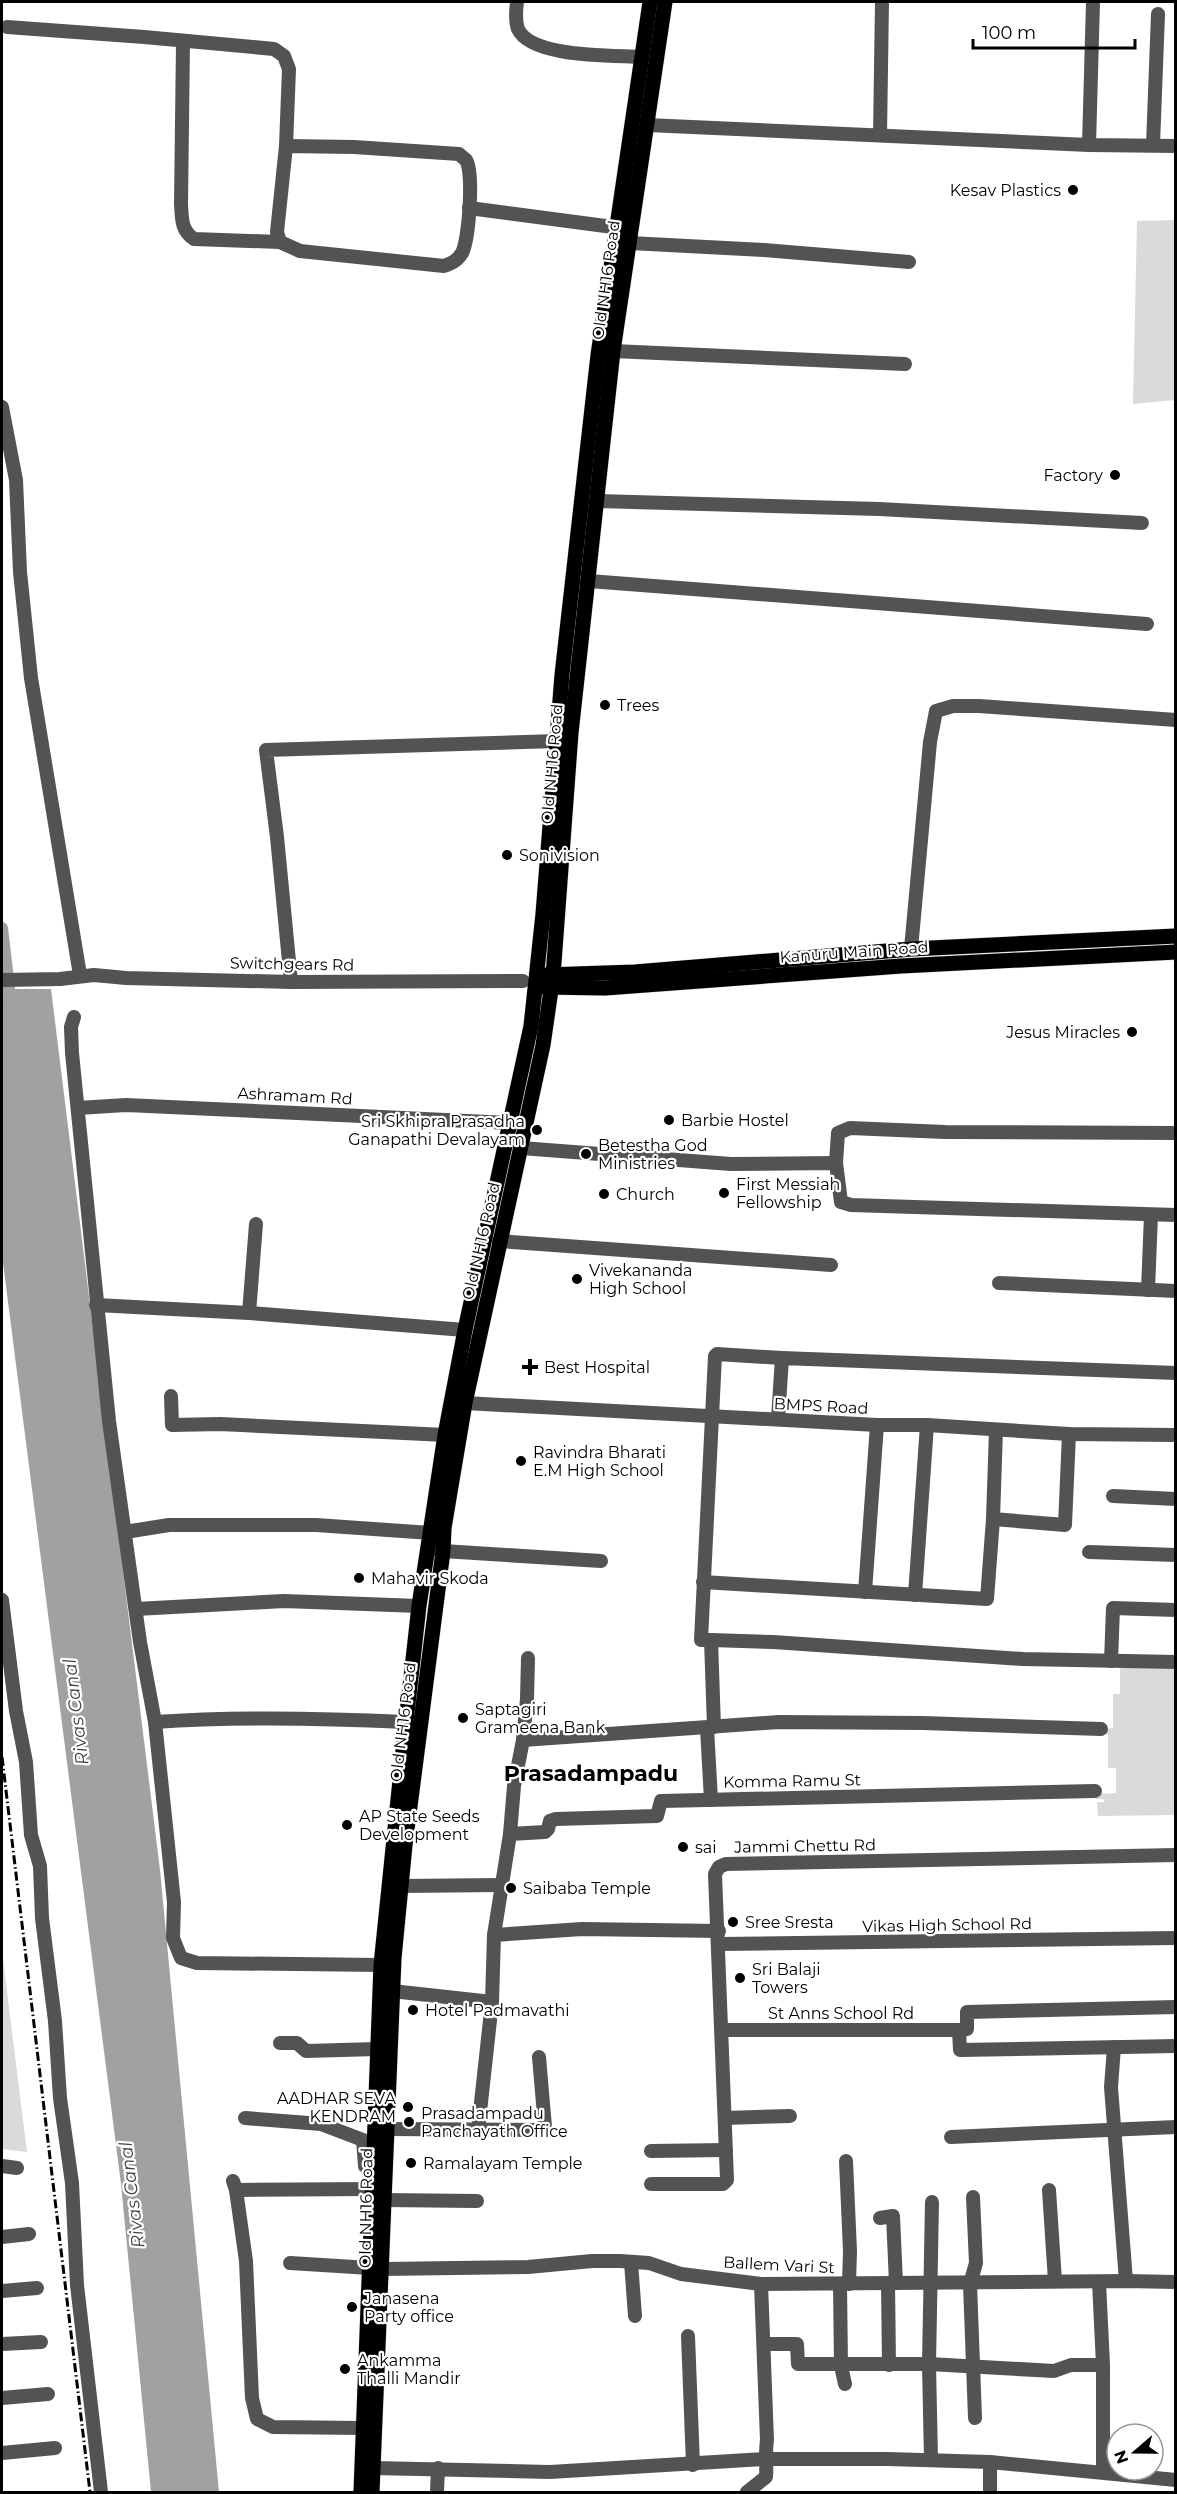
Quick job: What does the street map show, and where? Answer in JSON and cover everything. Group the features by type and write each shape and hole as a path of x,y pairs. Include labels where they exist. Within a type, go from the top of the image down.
{"main road":[{"name":"Old NH16 Road","path":"372,2493 376,2269 379,2194 386,2129 392,1991 445,1435 465,1330 531,1026 532,981 594,391 650,2"},
{"name":"Old NH16 Road","path":"379,2194 374,2168 381,1965 419,1606 434,1544 444,1528 465,1403 543,1045 552,982 571,733 590,581 613,351 665,2"},
{"name":"Kanuru Main Road","path":"552,982 635,972 911,949 1176,936"},
{"name":"Kanuru Main Road","path":"532,981 605,988 901,966 1176,952"},
{"name":"Old NH16 Road","path":"361,2493 362,2428 376,2269"}],"street":[{"path":"517,2 516,14 519,31 532,43 549,50 642,57"},
{"path":"880,135 882,2"},
{"path":"1089,145 1093,2"},
{"path":"1153,145 1158,14"},
{"path":"7,27 274,49 284,56 289,69 286,146 277,232 280,242"},
{"path":"183,42 182,224 186,233 194,239 280,242 300,251 444,266 455,262 463,251 469,208 469,170 466,160 459,154 354,147 286,146"},
{"path":"647,125 1089,145 1176,146"},
{"path":"469,208 616,227 631,236 909,262"},
{"path":"613,351 905,364"},
{"path":"2,407 16,480 20,572 31,678 80,975"},
{"path":"598,501 879,508 1142,523"},
{"path":"590,581 1147,624"},
{"path":"911,949 930,742 936,711 953,706 979,706 1176,720"},
{"path":"291,982 266,750 558,741"},
{"name":"Switchgears Rd","path":"2,980 60,979 80,975 291,982 532,981"},
{"path":"74,1017 71,1027 72,1053 96,1305 136,1610 155,1722 174,1902 173,1938 181,1958 197,1963 381,1965"},
{"name":"Ashramam Rd","path":"78,1108 126,1105 511,1123"},
{"path":"1176,1133 945,1132 850,1128 838,1133 836,1163 839,1196 841,1202 850,1205 895,1204 1176,1215"},
{"path":"521,1148 731,1164 836,1163"},
{"path":"1148,1290 1152,1215"},
{"path":"249,1313 256,1224"},
{"path":"499,1241 831,1265"},
{"path":"999,1283 1176,1291"},
{"path":"96,1305 249,1313 465,1330"},
{"path":"1176,1373 717,1354 715,1356 714,1416 701,1640 773,1642 1023,1659 1176,1662"},
{"path":"778,1419 782,1358"},
{"path":"171,1396 172,1425 220,1424 445,1435"},
{"name":"BMPS Road","path":"465,1403 1069,1434 1176,1435"},
{"path":"865,1592 877,1425"},
{"path":"915,1595 927,1425"},
{"path":"703,1582 987,1599 996,1430"},
{"path":"993,1519 1065,1526 1069,1434"},
{"path":"1113,1496 1176,1498"},
{"path":"125,1532 169,1525 316,1524 434,1544 601,1561"},
{"path":"1089,1552 1176,1555"},
{"path":"2,1600 16,1711 26,1762 31,1835 40,1866 42,1918 55,2021 60,2098 72,2183 77,2285 101,2493"},
{"path":"136,1610 284,1601 419,1606"},
{"path":"1111,1661 1113,1608 1176,1610"},
{"path":"711,1640 711,1800"},
{"path":"478,2130 492,2001 494,1935 510,1834 514,1786 523,1740 528,1658"},
{"path":"155,1722 225,1717 297,1717 406,1722"},
{"path":"523,1740 791,1722 1101,1729"},
{"name":"Komma Ramu St","path":"510,1834 545,1832 550,1821 556,1819 657,1816 661,1801 1095,1791"},
{"name":"Jammi Chettu Rd","path":"651,2184 723,2184 727,2180 723,2030 715,1874 718,1867 726,1864 1176,1855"},
{"path":"401,1886 501,1885"},
{"name":"Vikas High School Rd","path":"494,1935 582,1929 718,1937 1176,1938"},
{"path":"392,1991 492,2001"},
{"path":"1176,2007 967,2012 967,2029 960,2030 960,2050 1176,2046"},
{"name":"St Anns School Rd","path":"723,2030 960,2030"},
{"path":"280,2043 297,2043 306,2051 377,2049"},
{"path":"1114,2048 1111,2087 1126,2281"},
{"path":"386,2129 542,2130 545,2127 544,2102 539,2057"},
{"path":"725,2118 790,2116"},
{"path":"245,2118 321,2124 363,2140 365,2166 374,2168"},
{"path":"951,2137 1176,2127"},
{"path":"651,2151 726,2150"},
{"path":"845,2384 842,2366 844,2284 850,2250 846,2161"},
{"path":"2,2166 17,2168"},
{"path":"362,2428 273,2427 257,2419 252,2398 246,2261 235,2186 477,2201"},
{"path":"1049,2190 1056,2281"},
{"path":"973,2197 976,2263 970,2284 975,2418"},
{"path":"931,2460 929,2364 933,2202"},
{"path":"880,2218 893,2216 889,2365"},
{"path":"2,2237 29,2234"},
{"name":"Ballem Vari St","path":"290,2263 376,2269 528,2266 592,2260 631,2262 664,2267 681,2274 761,2284 1176,2282"},
{"path":"631,2262 634,2316"},
{"path":"1099,2282 1103,2365 1102,2472"},
{"path":"747,2493 766,2478 767,2440 761,2284"},
{"path":"2,2291 38,2288"},
{"path":"688,2336 693,2465"},
{"path":"2,2344 41,2342"},
{"path":"764,2344 797,2344 798,2364 842,2366 929,2364 1054,2371 1071,2365 1103,2365"},
{"path":"2,2398 48,2394"},
{"path":"2,2453 55,2448"},
{"path":"373,2468 550,2472 765,2459 931,2460 990,2462 1102,2472 1172,2484"},
{"path":"990,2462 990,2493"},
{"path":"437,2493 438,2468"}],"shaded area":[{"path":"1175,220 1175,400 1133,404 1137,221"},
{"path":"1120,1668 1175,1668 1175,1815 1098,1816 1097,1802 1105,1802 1103,1799 1096,1799 1096,1794 1116,1793 1116,1768 1108,1768 1108,1735 1105,1729 1113,1728 1113,1694 1120,1694"},
{"path":"2,1951 27,2152 2,2149"}],"water":[{"path":"2,989 51,989 160,1870 219,2492 151,2492 121,2184 2,1255"}],"waterway":[{"name":"Rivas Canal","path":"2,928 11,1005"}],"railway":[{"path":"2,1757 90,2492"}],"place":[{"name":"Kesav Plastics","path":"1073,190"},
{"name":"Factory","path":"1115,475"},
{"name":"Trees","path":"605,705"},
{"name":"Sonivision","path":"507,855"},
{"name":"Jesus Miracles","path":"1132,1032"},
{"name":"Barbie Hostel","path":"669,1120"},
{"name":"Sri Skhipra Prasadha Ganapathi Devalayam","path":"537,1130"},
{"name":"Betestha God Ministries","path":"586,1154"},
{"name":"First Messiah Fellowship","path":"724,1193"},
{"name":"Church","path":"604,1194"},
{"name":"Vivekananda High School","path":"577,1279"},
{"name":"Best Hospital","path":"530,1367"},
{"name":"Ravindra Bharati E.M High School","path":"521,1461"},
{"name":"Mahavir Skoda","path":"359,1578"},
{"name":"Saptagiri Grameena Bank","path":"463,1718"},
{"name":"AP State Seeds Development","path":"347,1825"},
{"name":"sai","path":"683,1847"},
{"name":"Saibaba Temple","path":"511,1888"},
{"name":"Sree Sresta","path":"733,1922"},
{"name":"Sri Balaji Towers","path":"740,1978"},
{"name":"Hotel Padmavathi","path":"413,2010"},
{"name":"AADHAR SEVA KENDRAM","path":"408,2107"},
{"name":"Prasadampadu Panchayath Office","path":"409,2122"},
{"name":"Ramalayam Temple","path":"411,2163"},
{"name":"Janasena Party office","path":"352,2307"},
{"name":"Ankamma Thalli Mandir","path":"345,2369"}],"district":[{"name":"Prasadampadu","path":"591,1773"}]}
